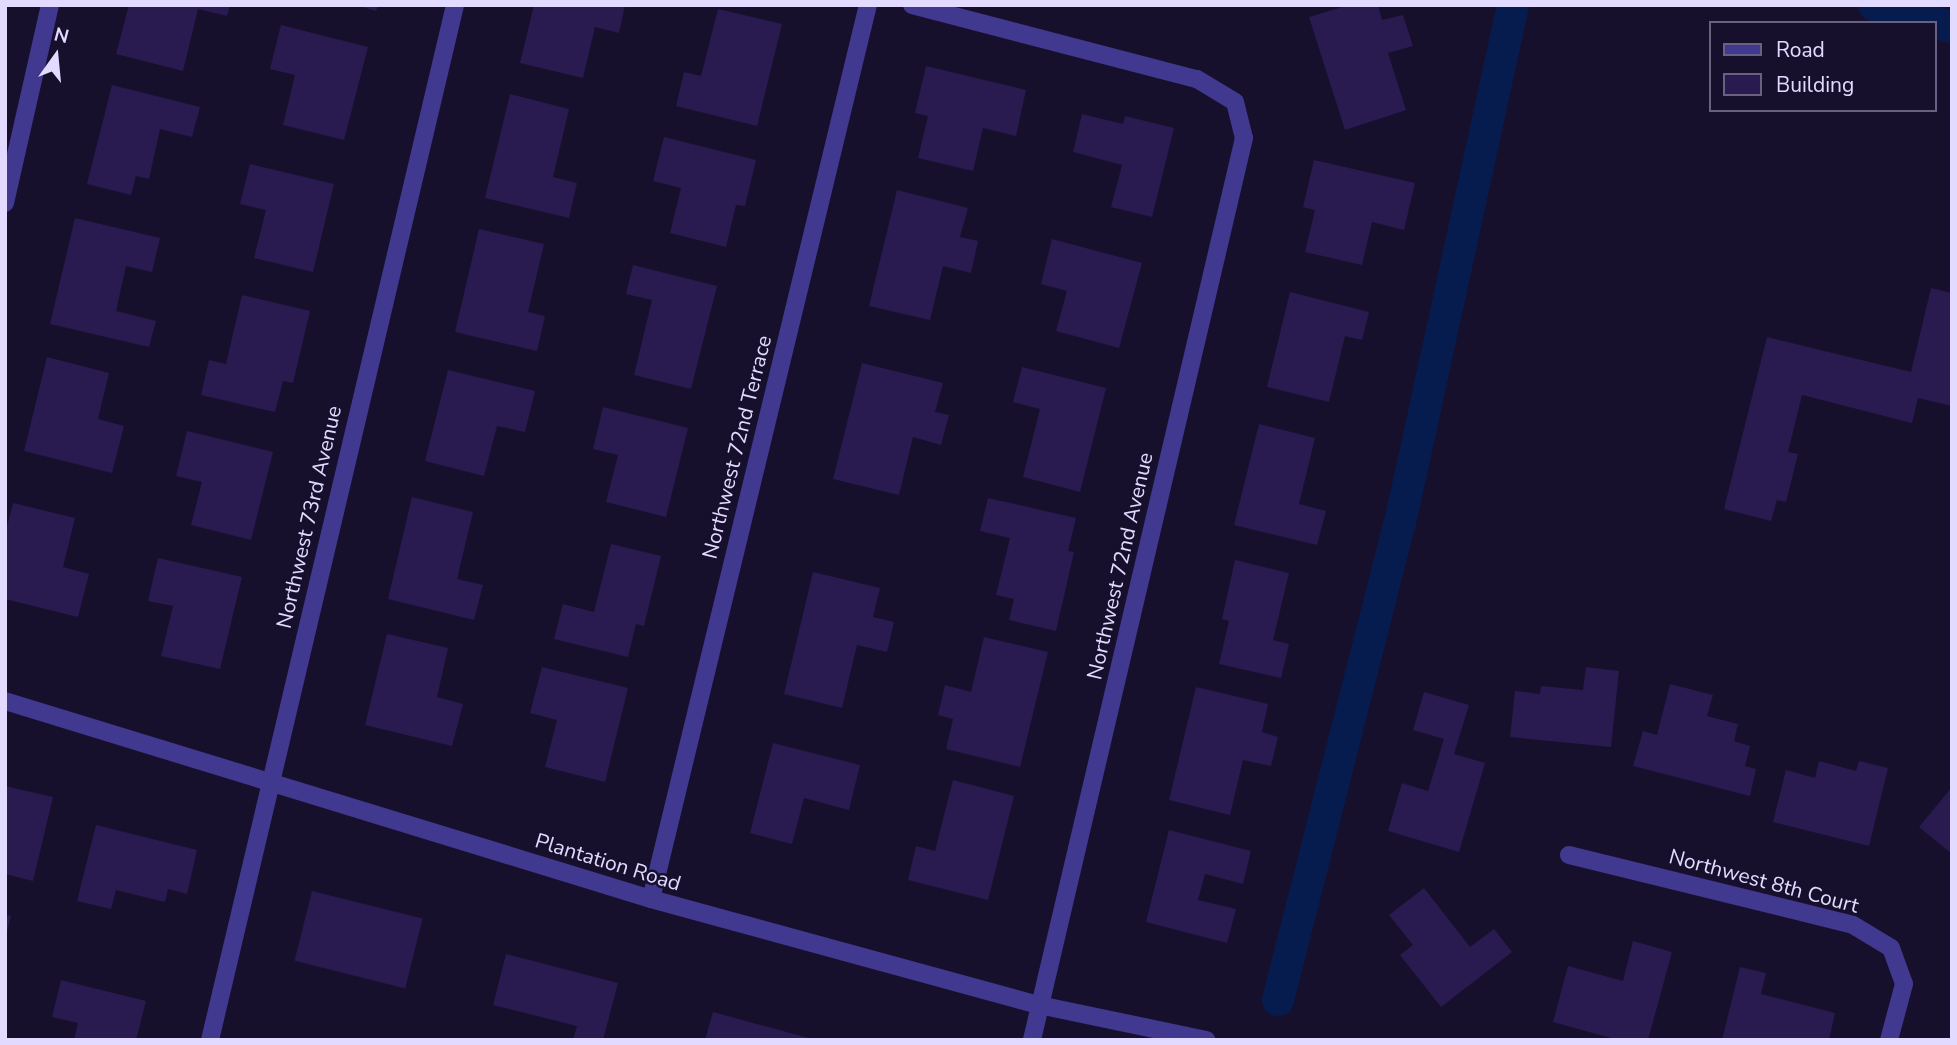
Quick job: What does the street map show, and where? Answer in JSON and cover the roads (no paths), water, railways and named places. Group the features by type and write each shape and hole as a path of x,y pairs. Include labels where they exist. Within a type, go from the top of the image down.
{"street":[{"path":"5,203 50,5"},
{"name":"Northwest 73rd Avenue","path":"210,1040 455,5"},
{"name":"Northwest 72nd Terrace","path":"650,899 868,5"},
{"name":"Northwest 72nd Avenue","path":"912,5 1197,79 1235,102 1244,138 1031,1040"},
{"name":"Plantation Road","path":"5,701 650,899 1039,1005 1206,1040"},
{"name":"Northwest 8th Court","path":"1569,855 1853,926 1891,948 1904,984 1889,1040"}],"waterway":[{"path":"1278,1000 1400,523 1513,5"},
{"path":"1874,5 1931,21"},
{"path":"1936,22 1952,27"}]}
